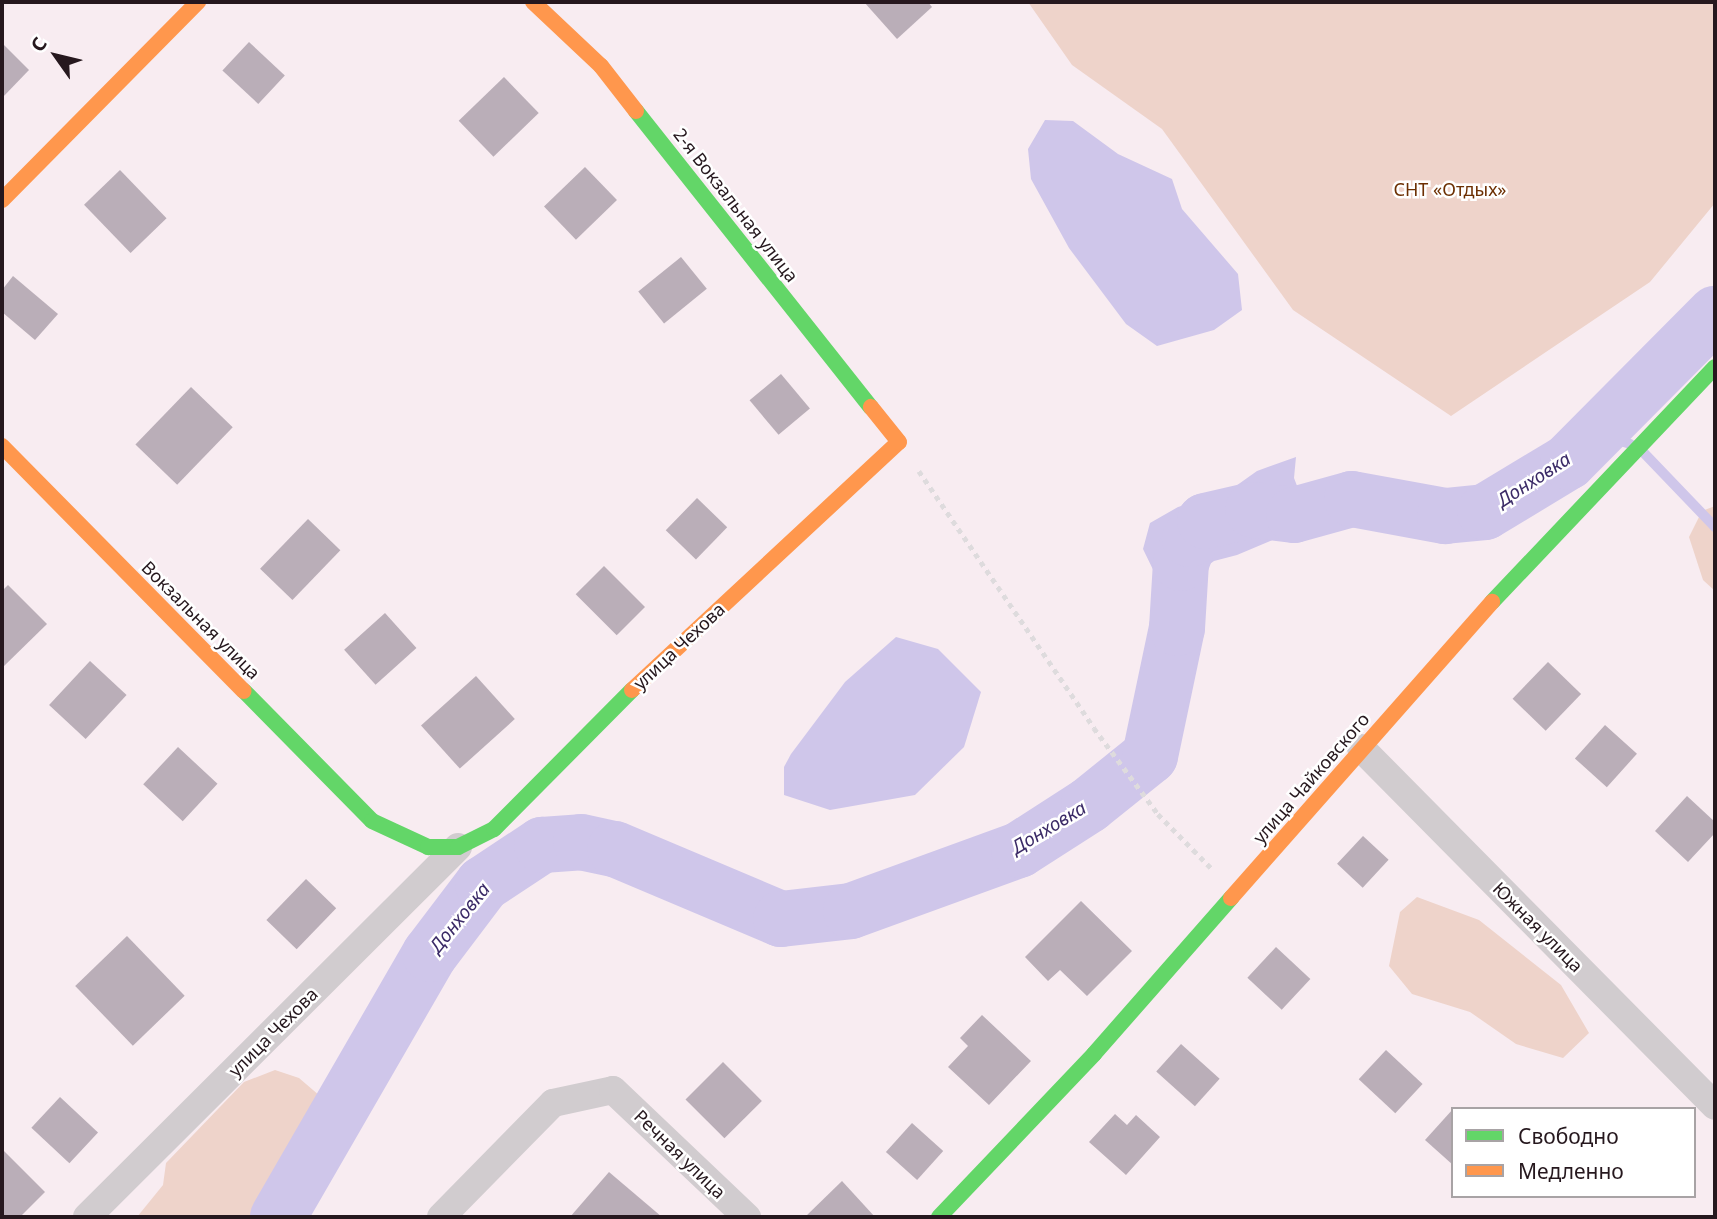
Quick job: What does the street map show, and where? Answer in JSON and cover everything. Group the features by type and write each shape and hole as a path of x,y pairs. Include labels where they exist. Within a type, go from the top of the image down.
{"street":[{"path":"2,200 198,2"},
{"name":"2-я Вокзальная улица","path":"533,2 601,66 899,442"},
{"name":"улица Чайковского","path":"939,1217 1237,894 1361,748 1506,586 1715,367"},
{"name":"улица Чехова","path":"87,1217 458,847 494,830 650,672 899,442"},
{"name":"Вокзальная улица","path":"2,446 372,821"},
{"name":"Южная улица","path":"1361,748 1715,1106"},
{"name":"улица Чехова","path":"372,821 428,847 458,847"},
{"name":"Речная улица","path":"441,1217 553,1103 613,1090 747,1217"}],"path":[{"path":"899,442 1094,728 1158,814 1237,894"}],"green space":[{"name":"СНТ «Отдых»","path":"1028,2 1715,2 1715,203 1650,282 1451,416 1293,310 1162,129 1072,65"},
{"path":"1715,506 1715,591 1703,580 1689,537 1702,511"},
{"path":"1417,897 1479,920 1561,985 1589,1033 1563,1058 1516,1044 1470,1012 1412,994 1389,966 1400,912"},
{"path":"275,1070 299,1078 320,1096 319,1124 258,1217 137,1217 163,1185 166,1163 244,1082"}],"shaded area":[{"path":"1045,120 1073,121 1118,154 1172,179 1182,209 1238,274 1242,310 1214,330 1157,346 1126,324 1069,248 1031,179 1028,149"},
{"path":"1296,457 1294,478 1299,491 1323,507 1313,523 1237,555 1214,561 1200,571 1186,600 1178,604 1160,584 1143,549 1150,523 1178,507 1226,493 1257,471"},
{"path":"896,637 938,649 981,692 964,747 915,795 830,810 784,795 784,767 791,754 845,682"}],"building":[{"path":"864,2 928,2 932,7 897,39"},
{"path":"249,42 285,75 258,104 222,71"},
{"path":"2,43 29,70 2,98"},
{"path":"504,77 539,113 493,157 459,121"},
{"path":"585,167 617,200 576,240 544,207"},
{"path":"120,170 167,218 131,253 84,205"},
{"path":"681,257 707,289 664,323 638,292"},
{"path":"13,276 58,314 35,340 2,312 2,290"},
{"path":"781,374 810,408 779,435 750,400"},
{"path":"191,387 233,427 177,485 135,445"},
{"path":"697,498 727,527 696,560 666,530"},
{"path":"308,519 340,550 292,600 260,569"},
{"path":"604,566 645,607 617,635 576,594"},
{"path":"8,585 47,624 2,668 2,591"},
{"path":"385,613 416,648 376,685 344,650"},
{"path":"90,661 127,695 86,739 49,705"},
{"path":"1548,662 1581,694 1546,731 1513,699"},
{"path":"476,676 515,719 460,769 421,726"},
{"path":"1605,725 1637,754 1607,787 1575,758"},
{"path":"178,747 217,784 183,821 143,784"},
{"path":"1687,796 1715,822 1715,833 1688,862 1655,831"},
{"path":"1363,836 1389,860 1363,888 1337,864"},
{"path":"306,879 336,908 297,949 266,920"},
{"path":"1081,901 1132,951 1087,996 1060,970 1048,981 1025,957"},
{"path":"127,936 185,996 133,1046 75,986"},
{"path":"1276,947 1310,979 1282,1010 1247,978"},
{"path":"982,1015 1031,1061 989,1105 948,1067 968,1046 960,1038"},
{"path":"1181,1044 1220,1079 1195,1106 1156,1071"},
{"path":"1386,1050 1423,1084 1395,1113 1359,1079"},
{"path":"723,1062 762,1101 724,1138 686,1099"},
{"path":"60,1097 98,1132 69,1163 31,1128"},
{"path":"1451,1111 1451,1163 1425,1140"},
{"path":"1115,1114 1127,1125 1136,1115 1160,1137 1126,1175 1089,1142"},
{"path":"912,1123 943,1151 917,1180 886,1152"},
{"path":"3,1150 45,1192 20,1217 2,1217"},
{"path":"609,1172 662,1217 570,1217"},
{"path":"842,1181 875,1217 805,1217"}],"waterway":[{"name":"Донховка","path":"278,1217 430,954 483,884 542,845 581,842 615,849 781,919 851,911 1019,850 1089,805 1150,756 1177,628 1181,563 1190,539 1205,521 1253,510 1294,515 1352,499 1445,516 1485,512 1568,462 1715,314"},
{"path":"1568,462 1615,439 1630,444"},
{"path":"1643,452 1715,527"}],"traffic: fast":[{"path":"636,111 871,407"},
{"path":"1492,602 1715,367"},
{"path":"244,691 372,821 428,847 458,847 494,829 632,690"},
{"path":"939,1217 1094,1054 1231,898"}],"traffic: slow":[{"path":"2,200 198,2"},
{"path":"533,2 601,66 636,111"},
{"path":"632,690 899,442 871,407"},
{"path":"2,446 244,691"},
{"path":"1231,898 1492,602"}]}
